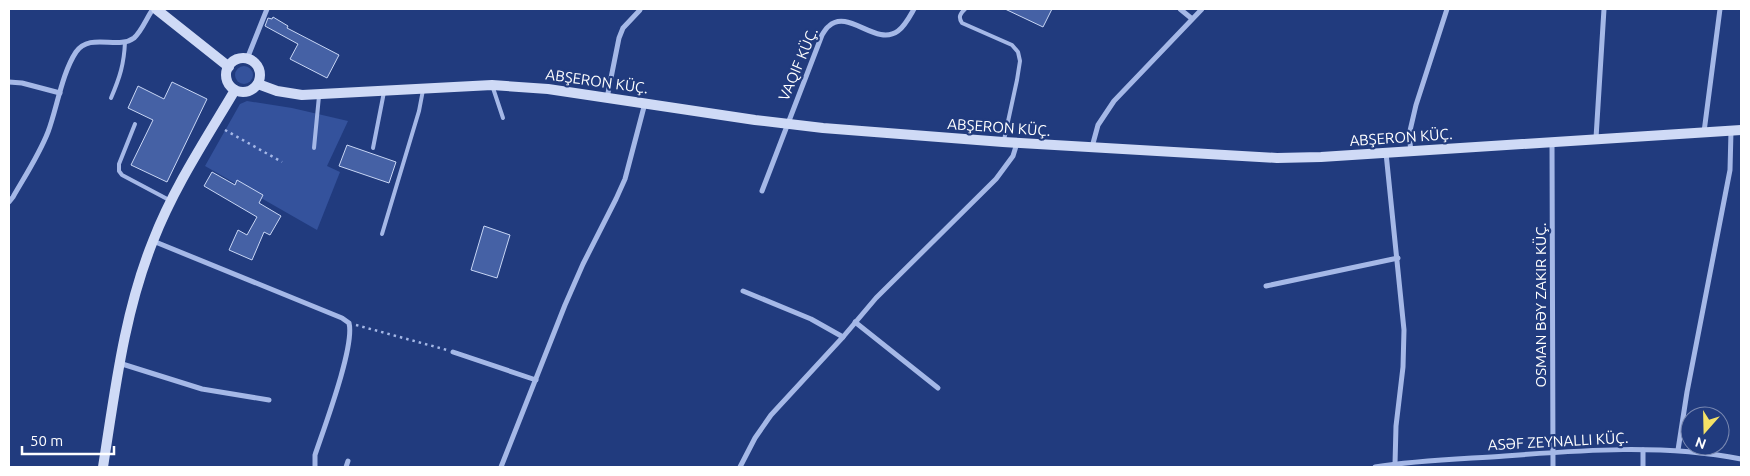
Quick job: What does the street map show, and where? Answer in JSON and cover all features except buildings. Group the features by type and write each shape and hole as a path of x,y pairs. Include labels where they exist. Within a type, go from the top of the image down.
{"main road":[{"path":"154,9 229,67"},
{"path":"247,59 252,61 259,69 258,84 250,91 240,92 235,90 226,77 229,67 237,60 247,59"},
{"name":"ABŞERON KÜÇ.","path":"258,84 291,94 319,96 492,86 548,89 787,124 1017,143 1278,158 1386,153 1736,130"},
{"path":"103,467 119,362 133,299 152,241 170,201 235,90"}],"street":[{"path":"9,202 48,131 70,64 77,52 83,46 93,42 125,42 134,38 154,9"},
{"path":"247,59 267,9"},
{"name":"VAQIF KÜÇ.","path":"787,124 822,35 829,26 838,21 846,21 874,32 891,34 899,30 914,9"},
{"path":"1180,9 1192,18"},
{"path":"1092,148 1098,124 1114,101 1202,9"},
{"path":"1411,151 1409,135 1416,105 1447,9"},
{"path":"1596,138 1604,9"},
{"path":"1704,132 1720,9"},
{"path":"607,98 619,38 623,28 640,10"},
{"path":"9,82 22,83 60,93"},
{"path":"501,467 565,305 625,179 646,103"},
{"path":"762,191 787,124"},
{"path":"1678,450 1736,130"},
{"name":"OSMAN BƏY ZAKIR KÜÇ.","path":"1552,142 1554,467"},
{"path":"740,467 755,438 772,415 876,298 996,179 1013,156 1017,143"},
{"path":"1386,153 1404,330 1395,464"},
{"path":"152,241 342,318 349,323 350,337 343,367 315,455 316,467"},
{"path":"1266,286 1398,258"},
{"path":"743,291 811,319 843,337"},
{"path":"855,322 938,388"},
{"path":"453,352 536,380"},
{"path":"119,362 202,389 269,400"},
{"path":"1643,450 1643,467"},
{"path":"1375,467 1553,452 1643,450 1678,450 1741,459"},
{"path":"346,467 348,461"},
{"path":"1431,461 1431,467"}],"lane":[{"path":"965,9 960,14 962,23 1012,45 1018,52 1020,61 1017,80 1003,142"},
{"path":"111,98 122,73 125,42"},
{"path":"492,86 503,118"},
{"path":"382,234 419,111 423,90"},
{"path":"373,148 384,92"},
{"path":"314,148 319,96"},
{"path":"135,124 119,164 119,171 122,175 170,201"}],"path":[{"path":"225,130 282,162"},
{"path":"349,323 453,352"}],"shaded area":[{"path":"240,66 248,66 253,71 251,82 240,84 235,79 235,71"},
{"path":"247,101 292,108 348,121 327,166 340,172 317,230 205,166 240,104"}]}
